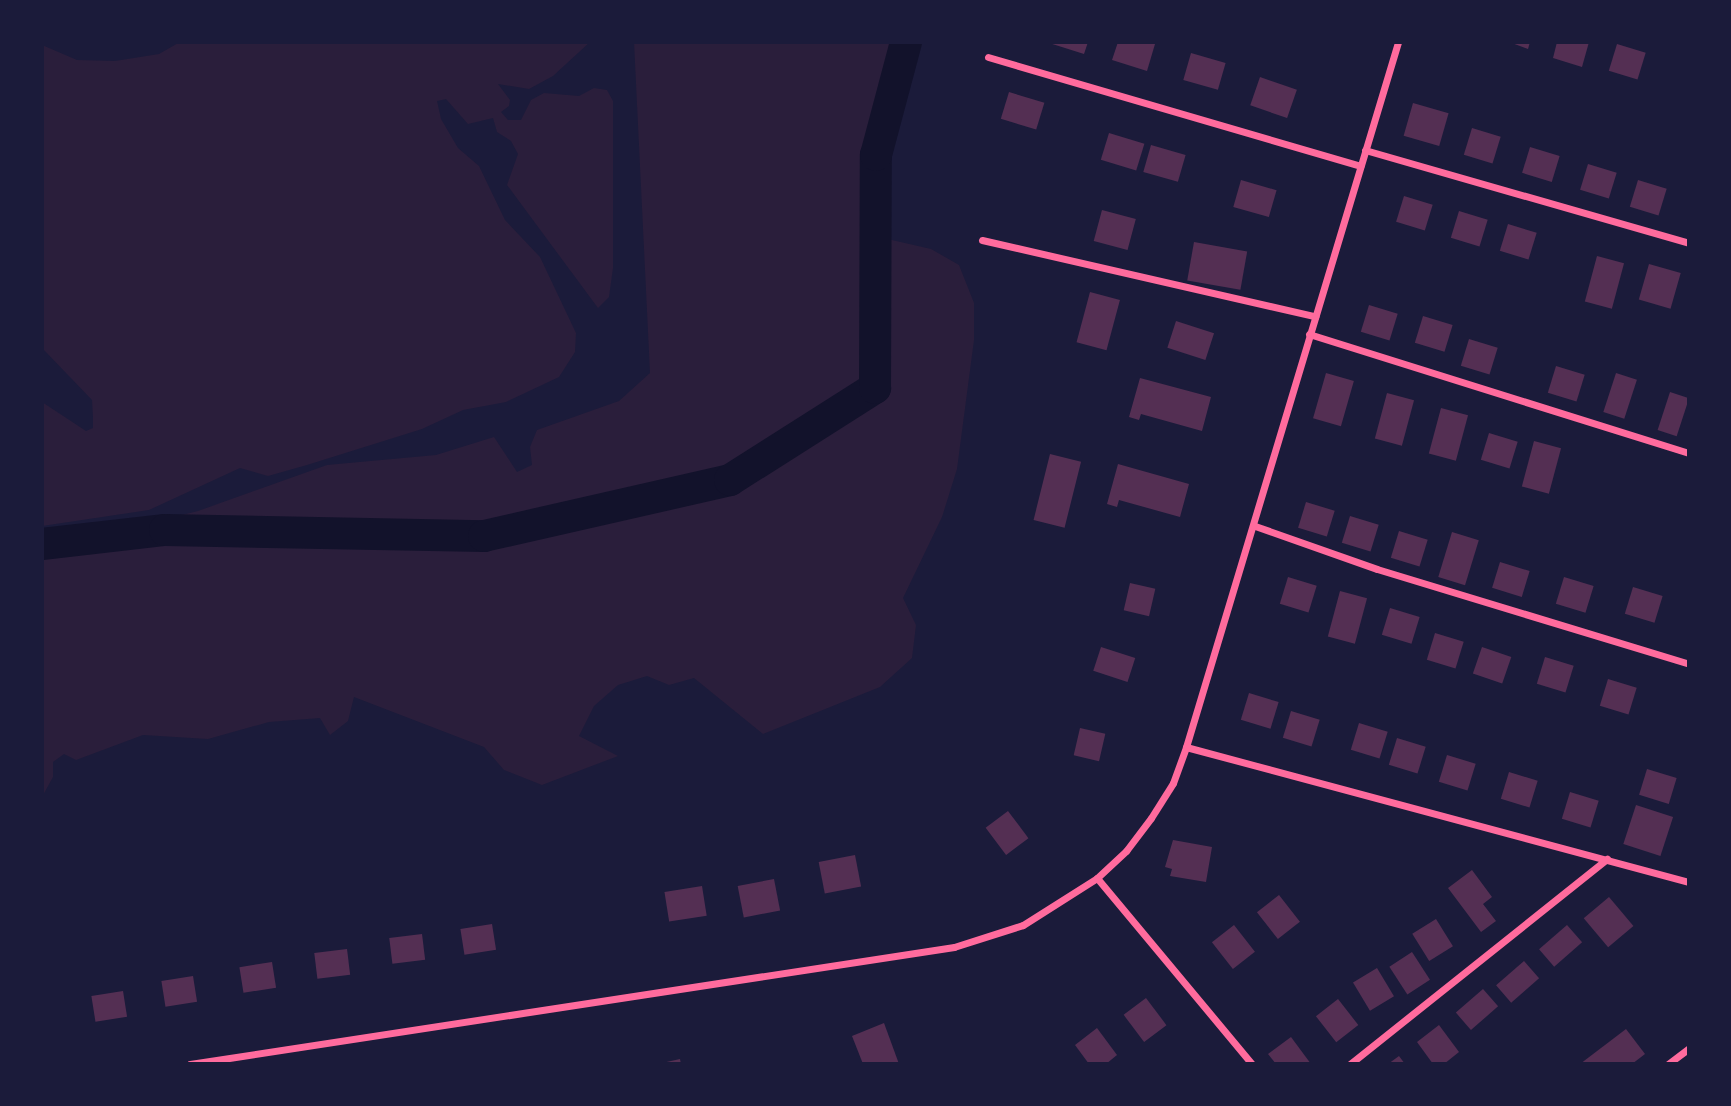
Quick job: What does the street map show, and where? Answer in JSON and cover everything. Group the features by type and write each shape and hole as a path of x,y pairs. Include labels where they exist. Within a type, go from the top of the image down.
{"street":[{"path":"190,1064 954,947 1023,925 1097,878 1126,851 1152,818 1173,783 1186,747 1255,526 1309,334 1398,42"},
{"path":"988,57 1360,166"},
{"path":"1365,150 1689,243"},
{"path":"982,240 1315,316"},
{"path":"1309,334 1689,453"},
{"path":"1255,526 1377,569 1689,664"},
{"path":"1186,747 1689,882"},
{"path":"1350,1064 1607,859"},
{"path":"1097,878 1252,1064"},
{"path":"1668,1064 1689,1048"}],"shaded area":[{"path":"180,42 590,42 553,76 529,89 498,84 510,100 509,106 501,112 508,120 521,120 531,100 544,93 579,96 594,88 607,90 613,101 613,268 609,297 598,308 507,185 518,154 511,141 497,132 493,118 468,124 446,99 437,101 441,119 458,148 479,166 505,220 540,257 576,333 575,352 559,377 506,402 463,410 422,429 307,465 268,476 240,468 149,510 42,526 42,402 86,431 93,428 93,418 92,400 42,348 42,45 77,60 115,61 159,54"},
{"path":"634,42 895,42 871,149 870,235 931,249 959,265 974,303 974,340 957,469 942,517 903,598 916,625 912,658 880,687 763,734 694,678 669,685 647,676 618,685 594,706 579,736 618,756 542,785 504,770 484,747 354,697 348,721 330,735 320,718 269,722 208,739 143,735 76,760 64,754 53,762 53,777 42,797 42,543 122,530 198,511 327,465 436,455 494,437 517,472 532,465 530,447 537,430 619,401 650,373"}],"building":[{"path":"1046,42 1088,42 1084,54"},
{"path":"1118,42 1155,44 1147,71 1112,60"},
{"path":"1509,42 1530,42 1528,49"},
{"path":"1557,42 1589,42 1582,67 1553,58"},
{"path":"1617,44 1646,53 1638,80 1609,71"},
{"path":"1191,53 1226,63 1218,90 1183,80"},
{"path":"1260,77 1297,90 1287,118 1250,105"},
{"path":"1009,92 1044,103 1036,130 1001,119"},
{"path":"1413,103 1449,113 1439,146 1404,136"},
{"path":"1472,128 1501,137 1493,164 1464,155"},
{"path":"1109,133 1144,144 1136,171 1101,160"},
{"path":"1151,145 1186,155 1178,182 1143,172"},
{"path":"1530,147 1560,156 1552,182 1522,173"},
{"path":"1588,164 1617,173 1609,199 1580,190"},
{"path":"1241,180 1277,190 1269,217 1233,207"},
{"path":"1638,180 1667,189 1659,216 1630,207"},
{"path":"1404,196 1433,205 1425,231 1396,222"},
{"path":"1102,210 1136,219 1128,250 1094,241"},
{"path":"1459,211 1488,220 1480,247 1451,238"},
{"path":"1508,224 1537,233 1529,260 1500,251"},
{"path":"1194,242 1247,251 1240,290 1187,280"},
{"path":"1597,256 1624,263 1612,309 1585,301"},
{"path":"1649,264 1681,273 1671,309 1639,300"},
{"path":"1090,292 1120,300 1106,350 1077,342"},
{"path":"1369,305 1398,314 1390,341 1361,332"},
{"path":"1423,316 1453,325 1444,352 1415,343"},
{"path":"1176,321 1214,333 1205,360 1167,348"},
{"path":"1469,339 1498,348 1490,375 1461,366"},
{"path":"1556,366 1585,375 1577,402 1548,393"},
{"path":"1326,373 1354,381 1341,426 1313,418"},
{"path":"1616,373 1637,380 1624,419 1603,412"},
{"path":"1140,378 1211,397 1202,431 1141,414 1139,420 1129,417"},
{"path":"1670,392 1689,398 1677,436 1658,430"},
{"path":"1387,393 1414,400 1402,446 1375,438"},
{"path":"1441,408 1468,415 1456,461 1429,453"},
{"path":"1489,433 1518,442 1510,469 1481,460"},
{"path":"1534,441 1561,448 1549,494 1522,486"},
{"path":"1050,454 1081,462 1065,528 1034,520"},
{"path":"1118,464 1189,484 1180,517 1119,500 1117,507 1107,504"},
{"path":"1306,502 1335,511 1327,537 1298,528"},
{"path":"1350,516 1379,525 1371,552 1342,543"},
{"path":"1399,531 1428,540 1420,567 1391,558"},
{"path":"1452,532 1479,540 1465,585 1438,577"},
{"path":"1500,562 1530,571 1522,597 1492,588"},
{"path":"1288,577 1317,586 1309,613 1280,604"},
{"path":"1564,577 1594,586 1585,613 1556,604"},
{"path":"1130,583 1155,589 1149,616 1124,610"},
{"path":"1633,587 1663,596 1654,623 1625,614"},
{"path":"1340,591 1367,598 1355,644 1328,636"},
{"path":"1390,608 1420,617 1411,644 1382,635"},
{"path":"1435,633 1464,642 1456,669 1427,660"},
{"path":"1101,647 1135,658 1128,682 1093,671"},
{"path":"1482,647 1511,657 1502,684 1473,673"},
{"path":"1545,657 1574,666 1566,693 1537,684"},
{"path":"1608,679 1637,688 1629,715 1600,706"},
{"path":"1249,693 1279,702 1270,729 1241,720"},
{"path":"1291,711 1320,720 1312,747 1283,738"},
{"path":"1359,723 1388,732 1380,759 1351,750"},
{"path":"1080,728 1105,734 1099,761 1074,755"},
{"path":"1397,738 1426,747 1418,774 1389,765"},
{"path":"1447,755 1476,764 1468,791 1439,782"},
{"path":"1647,769 1677,778 1669,804 1639,795"},
{"path":"1509,772 1538,781 1530,808 1501,799"},
{"path":"1570,792 1599,801 1591,828 1562,819"},
{"path":"1636,805 1673,817 1660,856 1623,844"},
{"path":"1008,811 1028,838 1006,855 986,828"},
{"path":"1173,840 1212,847 1206,882 1170,876 1172,869 1165,867"},
{"path":"855,855 861,886 825,893 819,862"},
{"path":"1472,870 1492,897 1483,904 1496,921 1481,932 1448,888"},
{"path":"774,879 780,910 744,917 738,886"},
{"path":"702,886 707,916 669,922 664,892"},
{"path":"1279,895 1300,922 1278,939 1257,912"},
{"path":"1609,897 1633,926 1608,947 1584,918"},
{"path":"1436,919 1453,946 1429,961 1412,934"},
{"path":"492,924 496,950 464,955 460,929"},
{"path":"1234,925 1255,952 1233,969 1212,942"},
{"path":"1567,925 1582,942 1554,967 1539,949"},
{"path":"422,934 425,960 392,964 389,938"},
{"path":"347,949 350,975 317,979 314,953"},
{"path":"1412,952 1430,980 1407,994 1389,967"},
{"path":"1524,961 1539,978 1511,1003 1496,985"},
{"path":"272,962 276,988 243,993 239,967"},
{"path":"1377,968 1394,996 1370,1011 1353,982"},
{"path":"193,976 197,1002 165,1007 161,981"},
{"path":"1483,989 1498,1006 1471,1030 1456,1013"},
{"path":"123,991 127,1017 95,1022 91,996"},
{"path":"1146,998 1166,1025 1144,1042 1124,1015"},
{"path":"1338,999 1358,1025 1336,1042 1316,1016"},
{"path":"884,1023 899,1064 863,1064 852,1036"},
{"path":"1439,1025 1459,1052 1444,1064 1433,1064 1417,1042"},
{"path":"1097,1028 1117,1055 1106,1064 1089,1064 1075,1045"},
{"path":"1626,1029 1645,1054 1632,1064 1580,1064"},
{"path":"1291,1037 1311,1064 1276,1064 1268,1054"},
{"path":"1399,1056 1405,1064 1388,1064"},
{"path":"680,1059 681,1064 662,1064 662,1063"}],"waterway":[{"path":"42,544 165,530 484,536 730,480 875,388 876,155 906,42"}]}
